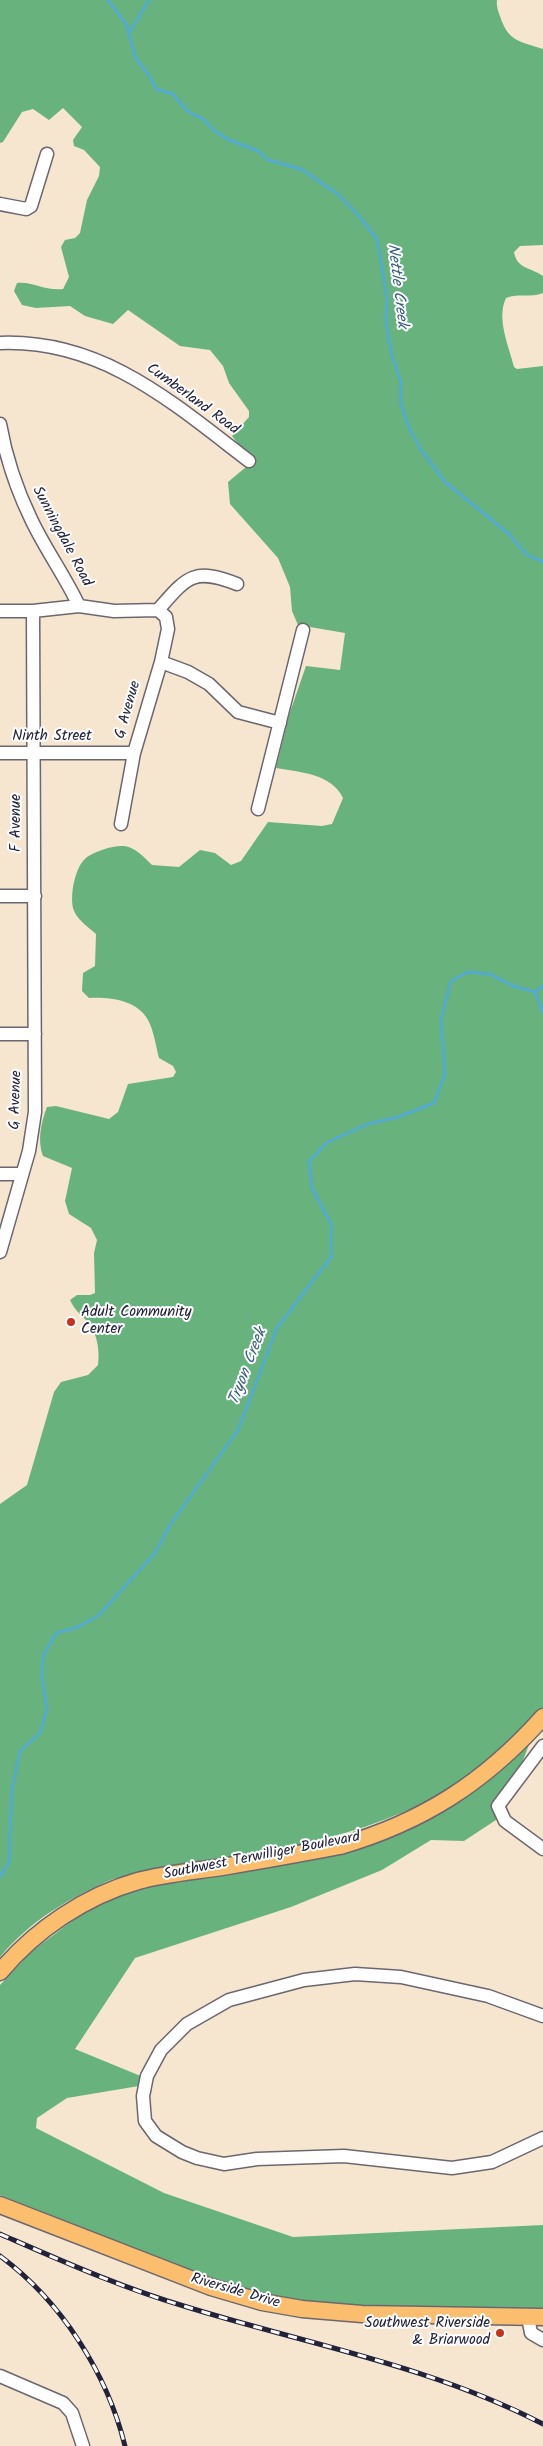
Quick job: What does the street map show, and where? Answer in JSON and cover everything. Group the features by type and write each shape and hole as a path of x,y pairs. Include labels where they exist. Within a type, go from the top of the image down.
{"main road":[{"name":"Southwest Terwilliger Boulevard","path":"0,1972 16,1952 56,1922 88,1901 110,1890 151,1878 340,1846 422,1815 442,1805 483,1775 512,1750 543,1717"},
{"name":"Riverside Drive","path":"0,2205 202,2284 262,2302 302,2309 362,2314 535,2317"}],"street":[{"path":"0,204 26,209 31,206 47,154"},
{"name":"Cumberland Road","path":"0,343 27,342 45,345 81,354 109,365 154,390 249,462"},
{"name":"Sunningdale Road","path":"0,424 9,465 24,504 78,606"},
{"path":"0,611 33,611 78,606 114,610 158,610 190,578 213,575 237,584"},
{"name":"G Avenue","path":"121,824 134,753 161,662 168,624 166,617 158,610"},
{"name":"F Avenue","path":"33,611 35,1034"},
{"path":"258,809 303,630"},
{"path":"161,662 188,672 209,684 238,712 280,723"},
{"name":"Ninth Street","path":"0,753 134,753"},
{"path":"0,896 35,896"},
{"path":"0,1034 35,1034"},
{"name":"G Avenue","path":"0,1252 34,1127 35,1034"},
{"path":"0,1174 21,1174"},
{"path":"543,1746 499,1803 498,1810 505,1822 543,1849"},
{"path":"543,2016 488,1996 401,1977 355,1974 304,1980 229,2000 187,2024 161,2050 147,2076 143,2096 145,2122 156,2136 182,2152 197,2158 224,2164 257,2159 344,2156 452,2168 492,2162 543,2138"},
{"path":"535,2317 531,2333 543,2340"},
{"path":"0,2376 59,2400 68,2407 72,2413 83,2446"}],"green space":[{"path":"0,0 497,0 504,27 512,37 543,49 543,245 520,246 514,252 521,265 543,276 543,293 506,298 502,315 504,332 514,367 517,369 543,366 543,1707 521,1731 485,1763 460,1783 430,1801 366,1826 295,1846 113,1879 81,1894 52,1911 25,1932 0,1957 0,1504 27,1485 54,1392 61,1382 88,1375 98,1365 99,1359 95,1334 70,1300 77,1295 95,1293 94,1253 97,1240 91,1228 69,1214 65,1201 72,1168 43,1156 40,1138 43,1119 47,1107 56,1106 109,1119 118,1112 128,1084 173,1077 176,1072 173,1066 159,1058 150,1024 143,1013 122,1001 106,998 89,998 82,991 83,973 95,966 96,934 77,916 73,908 74,881 79,867 87,857 110,847 124,846 132,848 152,865 179,867 200,850 215,853 231,865 241,861 268,822 322,826 332,824 343,798 338,790 323,779 276,768 289,715 306,666 340,670 345,633 298,625 292,611 290,587 278,558 230,504 228,482 252,462 232,436 249,417 249,411 229,383 223,366 210,350 180,346 128,310 113,324 85,316 70,306 36,308 22,305 14,291 17,283 28,283 50,289 63,289 69,277 61,247 65,240 75,238 80,233 87,200 99,176 100,167 84,150 74,146 73,140 82,127 63,108 49,120 33,109 22,112 3,142 0,143"},
{"path":"530,1742 502,1816 464,1841 431,1840 382,1870 291,1907 135,1958 75,2049 143,2077 139,2086 67,2098 37,2118 36,2128 164,2193 293,2237 543,2225 543,2310 349,2307 293,2302 225,2285 0,2195 0,1985 31,1952 89,1908 141,1887 346,1850"}],"waterway":[{"name":"Nettle Creek","path":"108,0 126,24 136,59 149,75 156,89 173,94 187,111 203,119 215,131 227,139 258,151 268,160 301,169 339,195 377,239 387,297 386,322 392,356 401,383 401,404 410,430 422,451 445,482 508,533 527,555 543,562"},
{"path":"129,33 149,0"},
{"name":"Tryon Creek","path":"0,1877 9,1862 12,1789 20,1751 40,1733 47,1709 42,1677 43,1656 56,1633 78,1627 99,1615 155,1553 170,1525 238,1430 277,1328 331,1257 331,1224 312,1188 309,1161 328,1142 368,1124 398,1117 434,1103 445,1074 441,1020 451,981 468,972 490,974 513,986 535,992 543,986"},
{"path":"535,992 543,1012"}],"railway":[{"path":"0,2234 92,2274 163,2300 413,2371 457,2386 543,2424"},
{"path":"0,2256 43,2294 79,2340 106,2392 125,2446"}],"place":[{"name":"Adult Community Center","path":"71,1322"},
{"name":"Southwest Riverside & Briarwood","path":"500,2333"}]}
